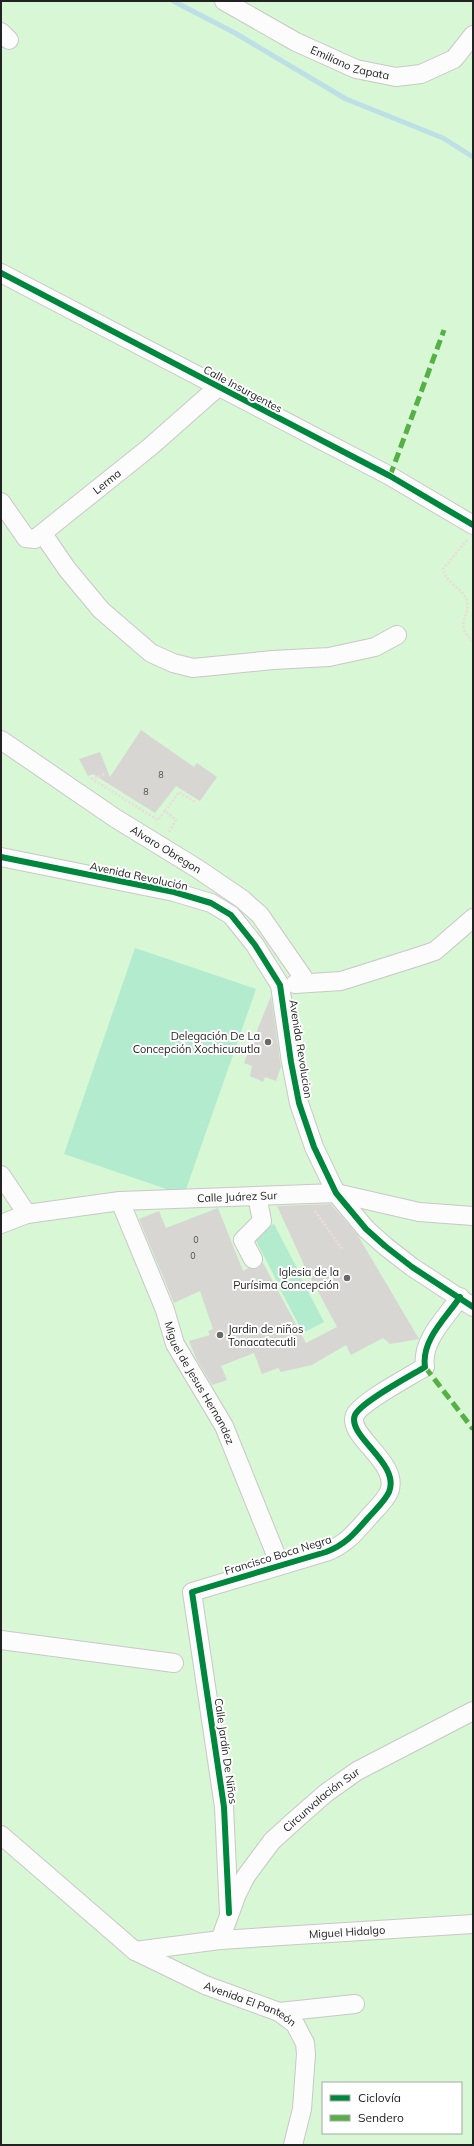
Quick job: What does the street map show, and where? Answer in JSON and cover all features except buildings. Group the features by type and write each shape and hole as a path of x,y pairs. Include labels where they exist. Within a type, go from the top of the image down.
{"street":[{"name":"Emiliano Zapata","path":"224,1 296,42 356,69 396,77 421,74 454,59 473,35"},
{"name":"Calle Insurgentes","path":"1,273 390,476 473,530"},
{"name":"Lerma","path":"43,534 150,446 218,387"},
{"path":"1,502 26,538 35,539 43,534 67,569 101,610 151,653 173,663 193,668 273,660 328,657 375,647 397,635"},
{"name":"Alvaro Obregon","path":"1,740 115,818 222,885 260,915 307,983"},
{"name":"Avenida Revolución","path":"1,857 174,892 211,903 231,915 255,945"},
{"path":"280,985 341,981 435,951 473,918"},
{"name":"Avenida Revolucion","path":"255,945 280,985 291,1062 300,1104 314,1147 336,1193 366,1229 376,1238 412,1267 467,1302"},
{"path":"1,1175 28,1214"},
{"name":"Calle Juárez Sur","path":"1,1224 28,1214 120,1201 336,1193 419,1212 473,1216"},
{"path":"253,1259 243,1240 262,1221 257,1196"},
{"name":"Miguel de Jesus Hernandez","path":"120,1201 165,1310 175,1344 224,1426 280,1565"},
{"name":"Francisco Boca Negra","path":"192,1592 326,1552 342,1545 386,1497 390,1483 389,1474 357,1427 355,1416 365,1405 425,1367 424,1356 428,1343 467,1302"},
{"name":"Calle Jardín De Niños","path":"192,1592 224,1807 229,1913"},
{"path":"1,1640 174,1663"},
{"name":"Circunvalación Sur","path":"220,1940 229,1913 246,1876 259,1857 272,1842 326,1793 376,1760 473,1711"},
{"name":"Avenida El Panteón","path":"1,1835 135,1950 205,1985 279,2012 295,2024 305,2043 306,2065 302,2109 293,2145"},
{"name":"Miguel Hidalgo","path":"220,1940 473,1924"},
{"path":"135,1950 220,1940"},
{"path":"279,2012 355,2004"}],"path":[{"path":"473,530 443,569 443,574 465,597 467,603 463,629 466,636 473,641"},
{"path":"104,774 92,779 158,820 179,792 195,802"},
{"path":"157,844 166,837 176,820 164,811"},
{"path":"307,1194 310,1204 342,1249"}],"green space":[{"path":"1,1 473,1 473,2145 1,2145"},
{"path":"135,948 256,989 184,1195 64,1154"},
{"path":"274,1224 299,1272 278,1283 253,1235"},
{"path":"299,1274 324,1322 303,1333 278,1285"}],"waterway":[{"path":"173,1 235,33 346,99 443,138 473,157"}],"marked path":[{"path":"390,476 444,330"},
{"path":"425,1367 473,1429"}],"cycle path":[{"path":"1,273 390,476 473,525"},
{"path":"1,857 174,892 211,903 231,915 255,945 280,985 291,1062 299,1103 314,1147 336,1193 366,1229 385,1246 412,1267 473,1307"},
{"path":"229,1913 224,1807 192,1592 326,1552 339,1546 359,1529 385,1499 389,1492 391,1481 381,1460 358,1432 354,1423 355,1415 376,1396 425,1367 425,1357 431,1339 460,1297"}],"place":[{"name":"Delegación De La Concepción Xochicuautla","path":"268,1042"},
{"name":"Iglesia de la Purísima Concepción","path":"347,1278"},
{"name":"Jardin de niños Tonacatecutli","path":"220,1335"}]}
